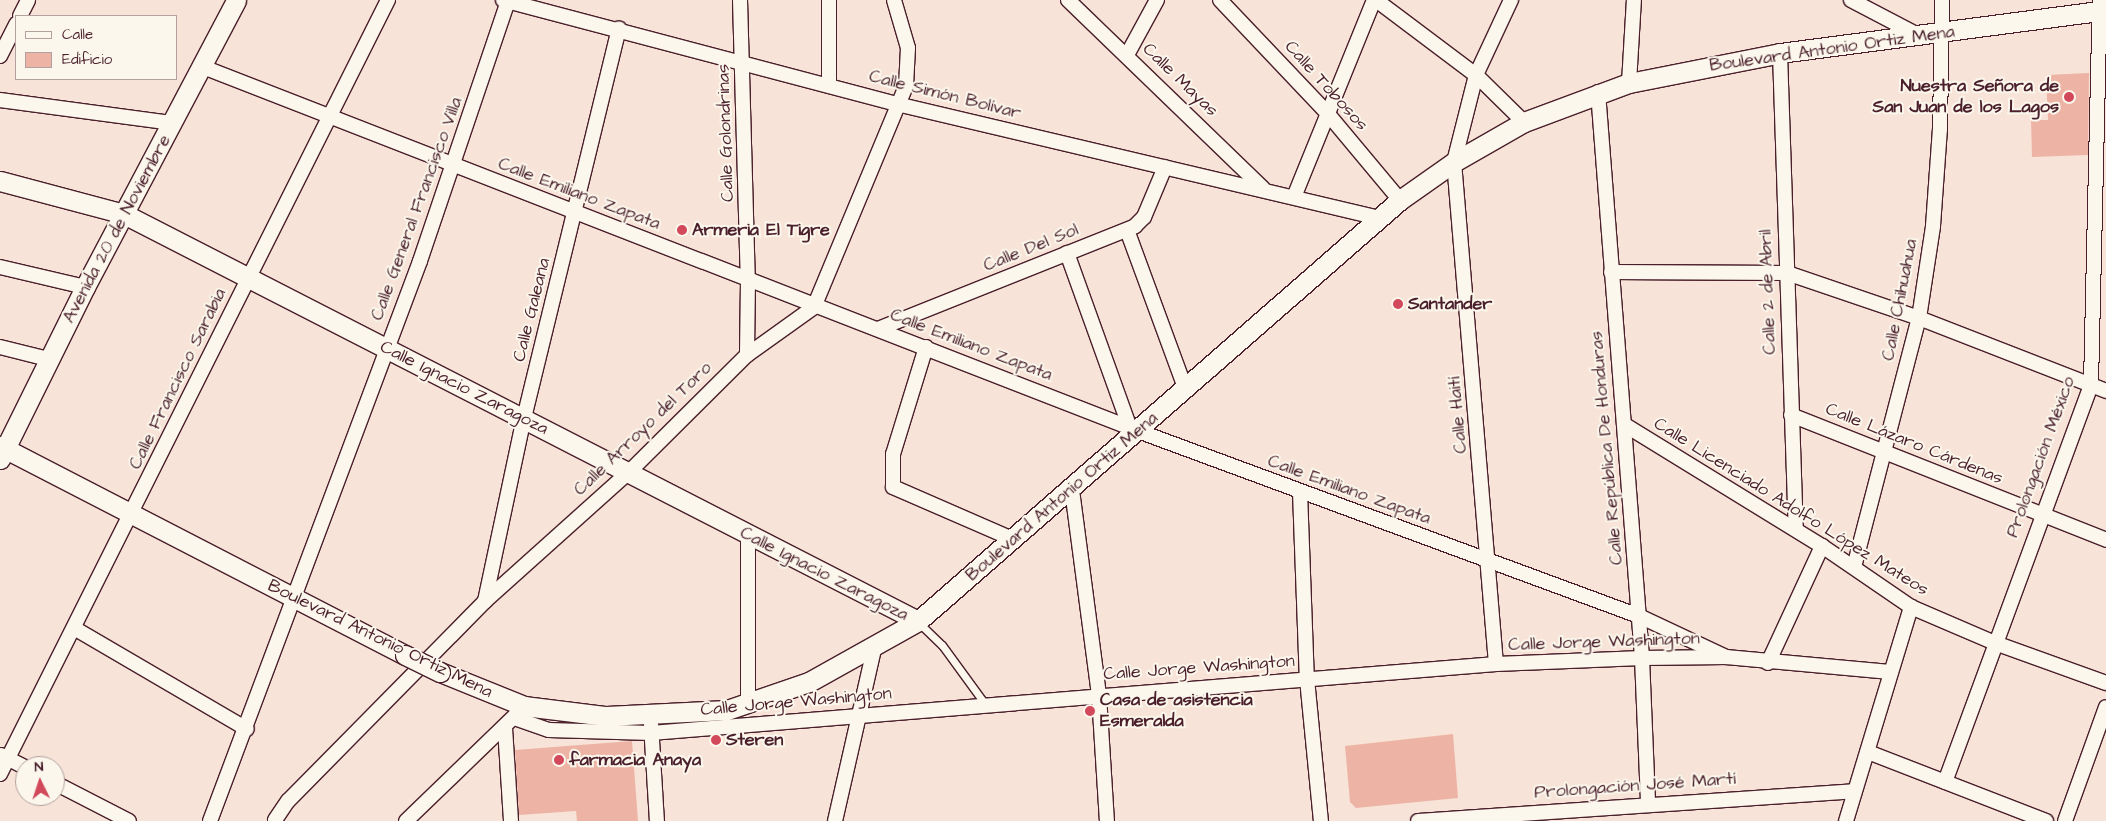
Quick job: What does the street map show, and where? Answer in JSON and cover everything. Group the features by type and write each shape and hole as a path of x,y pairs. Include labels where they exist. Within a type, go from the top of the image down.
{"main road":[{"name":"Avenida 20 de Noviembre","path":"2,451 85,287 203,67 236,0"},
{"name":"Boulevard Antonio Ortiz Mena","path":"2,451 133,513 440,672 514,717 562,713 651,724 712,712 748,704 810,682 874,649 918,621 1072,490 1133,428 1186,390 1400,200 1454,162 1524,122 1598,92 1629,83 1780,53 1940,33 2102,7"},
{"name":"Calle Ignacio Zaragoza","path":"0,180 124,214 248,280 524,418 748,536 918,621"}],"street":[{"path":"20,15 28,0"},
{"name":"Calle Francisco Sarabia","path":"0,774 4,756 74,628 133,513 248,280 331,120 388,0"},
{"name":"Calle Golondrinas","path":"740,0 748,282 747,355"},
{"path":"829,0 829,85"},
{"path":"814,306 901,105 908,48 894,0"},
{"name":"Calle Mayas","path":"1068,0 1264,189"},
{"path":"1126,55 1157,0"},
{"name":"Calle Tobosos","path":"1220,0 1328,114 1400,200"},
{"path":"1294,197 1375,0 1476,75 1524,122"},
{"name":"Calle Haití","path":"1496,664 1490,561 1454,162 1476,75 1511,0"},
{"path":"1629,83 1634,0"},
{"path":"1851,0 1918,36"},
{"name":"Calle Chihuahua","path":"1854,567 1919,318 1934,216 1940,129 1942,0"},
{"name":"Calle Simón Bolívar","path":"506,1 619,28 901,105 1165,168 1264,189 1380,218"},
{"name":"Calle General Francisco Villa","path":"210,821 296,599 454,165 506,1"},
{"name":"Prolongación México","path":"1945,782 2040,516 2091,385 2101,255 2102,7"},
{"path":"0,56 15,26"},
{"name":"Calle Galeana","path":"485,601 524,418 576,212 619,28"},
{"name":"Calle 2 de Abril","path":"1780,53 1796,530"},
{"name":"Calle Emiliano Zapata","path":"203,67 331,120 576,212 748,282 926,347 1300,492 1639,616 1726,657"},
{"name":"Calle República De Honduras","path":"1598,92 1642,658 1648,803"},
{"path":"0,100 173,123"},
{"name":"Calle Del Sol","path":"878,329 1127,230 1144,217 1165,168"},
{"path":"1127,230 1186,390"},
{"path":"1067,253 1133,428"},
{"path":"0,267 85,287"},
{"path":"1611,272 1787,273 1919,318 2106,391"},
{"name":"Calle Arroyo del Toro","path":"275,820 288,802 485,601 629,472 747,355 814,306"},
{"path":"0,347 48,359"},
{"path":"926,347 893,454 891,481 897,490 1014,540"},
{"name":"Calle Lázaro Cárdenas","path":"1791,414 1886,450 2040,516 2106,540"},
{"name":"Calle Licenciado Adolfo López Mateos","path":"1625,424 1822,546 1911,607 1995,644 2106,683"},
{"path":"1072,490 1099,695 1107,821"},
{"path":"1300,492 1307,679 1321,821"},
{"path":"748,536 748,704"},
{"path":"1768,663 1822,546"},
{"path":"1846,821 1911,607"},
{"path":"74,628 247,729"},
{"path":"835,821 857,716 874,649"},
{"name":"Calle Jorge Washington","path":"651,724 857,716 985,704 1496,664 1642,658 1726,657 1768,663 1890,672"},
{"path":"2065,821 2106,707"},
{"path":"406,821 514,717"},
{"path":"511,821 514,717"},
{"path":"651,724 657,821"},
{"path":"1868,752 2046,821"},
{"path":"4,756 15,762"},
{"path":"65,788 129,821"},
{"name":"Prolongación José Martí","path":"1418,821 1648,803 1854,791"}],"lane":[{"path":"918,621 942,645 985,704"}],"building":[{"name":"Nuestra Señora de San Juan de los Lagos","path":"2089,73 2088,155 2032,157 2031,120 2048,120 2046,75"},
{"path":"1453,734 1458,798 1356,808 1350,802 1345,746"},
{"path":"632,741 638,821 577,821 576,811 519,815 515,750"}],"place":[{"name":"Nuestra Señora de San Juan de los Lagos","path":"2069,97"},
{"name":"Armeria El Tigre","path":"682,230"},
{"name":"Santander","path":"1398,304"},
{"name":"Casa de asistencia Esmeralda","path":"1090,711"},
{"name":"Steren","path":"716,740"},
{"name":"farmacia Anaya","path":"559,760"}]}
